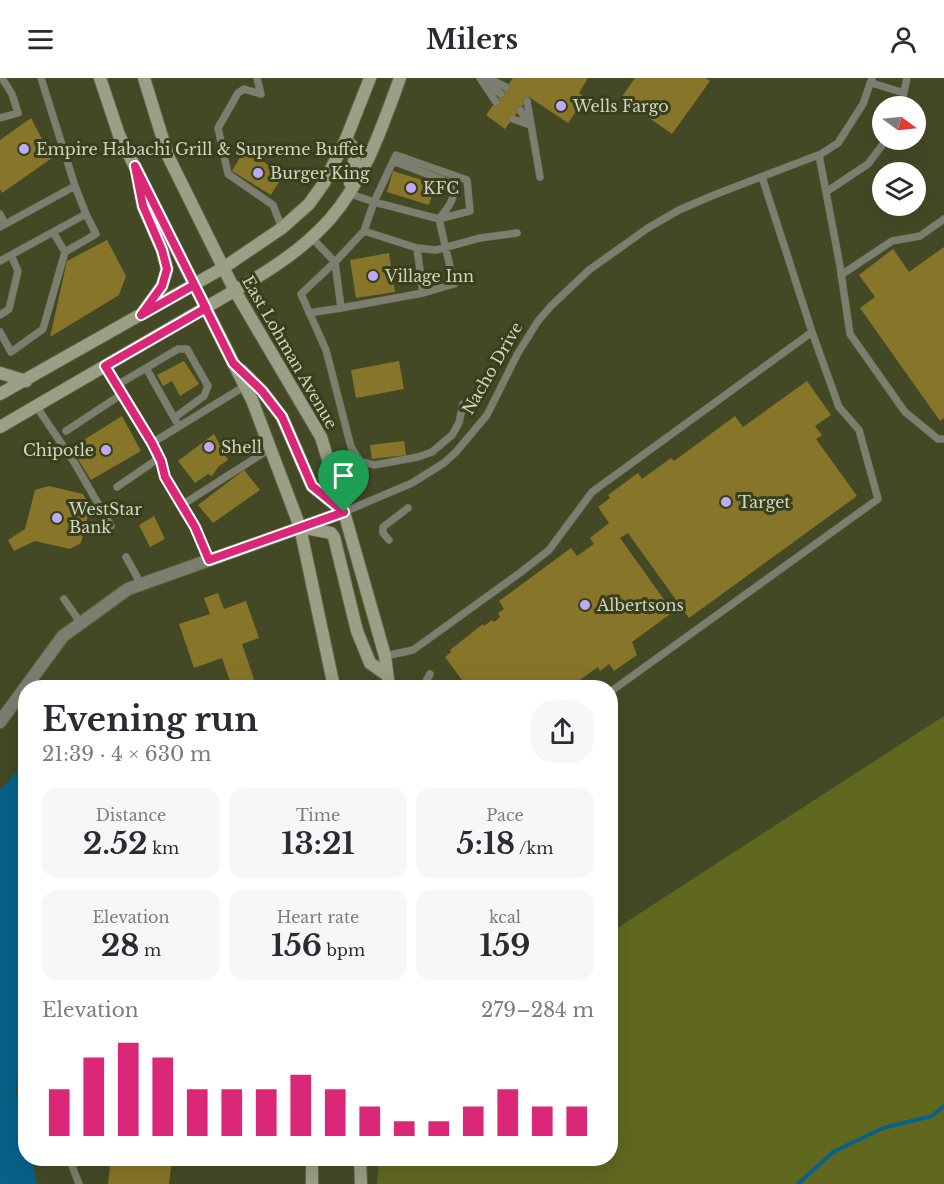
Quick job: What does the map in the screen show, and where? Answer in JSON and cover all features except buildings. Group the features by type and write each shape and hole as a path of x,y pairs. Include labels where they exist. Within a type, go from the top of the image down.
{"main road":[{"path":"100,78 119,135 245,386 271,448 300,527 333,680"},
{"name":"East Lohman Avenue","path":"144,78 168,156 234,291 321,437 385,656 388,680"},
{"path":"0,394 223,268 282,228 309,204 324,183 346,139 370,78"},
{"path":"0,427 206,308 291,255 330,219 348,193 373,152 400,78"},
{"path":"346,139 356,151 348,193"},
{"path":"135,166 143,206 162,250 167,269 162,286 141,315"},
{"path":"233,363 262,391 282,417 312,486 344,512"},
{"path":"0,373 26,381"},
{"path":"300,527 331,533 334,537 357,631 370,663 387,680"},
{"path":"312,1166 312,1184"},
{"path":"360,1166 361,1184"}],"street":[{"name":"Nacho Drive","path":"31,680 63,636 128,589 344,512"},
{"name":"Nacho Drive","path":"0,722 18,697"}],"lane":[{"path":"0,118 18,113 12,94 2,78"},
{"path":"41,78 75,186 96,234 64,252"},
{"path":"257,78 261,94 244,88 238,93 218,128 228,174 273,205 282,228"},
{"path":"482,78 504,91 488,78"},
{"path":"482,78 496,102"},
{"path":"903,96 907,78"},
{"path":"872,81 904,93"},
{"name":"Nacho Drive","path":"344,512 412,483 444,464 487,415 518,353 538,321 589,270 629,241 680,210 819,155 838,143 863,104 872,81"},
{"path":"527,101 540,177"},
{"path":"520,110 530,125"},
{"path":"513,119 530,125"},
{"path":"826,192 868,164 878,150"},
{"path":"819,155 850,334 905,412 938,439 944,439"},
{"path":"348,193 439,219 470,211 467,180 395,158"},
{"path":"395,158 374,202 364,231 301,294 326,350 345,429 351,447 360,460 374,465 418,457 432,452 452,435 459,423 463,404"},
{"path":"309,313 423,293 454,284 439,219 454,196 454,189 448,182 395,158"},
{"path":"618,686 878,499 859,430 838,407 762,177"},
{"path":"0,214 3,226 75,186"},
{"path":"0,261 86,214"},
{"path":"841,275 892,241 920,236 944,219"},
{"path":"364,231 417,248 436,250 480,238 517,233"},
{"path":"0,332 11,352 43,329 64,252 53,232"},
{"path":"311,237 335,262 340,308"},
{"path":"417,248 423,293"},
{"path":"0,315 9,309 18,271 11,255"},
{"path":"385,656 413,650 521,572 549,550 592,492 812,332"},
{"path":"117,385 178,349 187,349 208,386 204,396 174,418"},
{"path":"105,366 152,443 165,477 195,527 209,560"},
{"path":"146,368 179,426"},
{"path":"152,443 245,386"},
{"path":"66,431 122,394"},
{"path":"36,406 74,462 111,526"},
{"path":"183,505 271,448"},
{"path":"117,487 159,458"},
{"path":"389,540 383,533 383,527 408,508"},
{"path":"126,557 141,584"},
{"path":"64,599 81,622"},
{"path":"427,680 430,674"},
{"path":"72,1166 80,1184"}],"green space":[{"path":"944,716 944,1184 377,1184 378,1166 618,1166 618,927"}],"water":[{"path":"18,769 18,1067 16,1092 18,1166 33,1166 37,1184 0,1184 0,791"}],"waterway":[{"path":"798,1184 833,1152 883,1128 932,1116 944,1106"}],"place":[{"name":"Wells Fargo","path":"561,106"},
{"name":"Empire Habachi Grill & Supreme Buffet","path":"24,149"},
{"name":"Burger King","path":"258,173"},
{"name":"KFC","path":"411,188"},
{"name":"Village Inn","path":"373,276"},
{"name":"Shell","path":"209,447"},
{"name":"Chipotle","path":"106,450"},
{"name":"Target","path":"726,502"},
{"name":"WestStar Bank","path":"57,518"},
{"name":"Albertsons","path":"585,605"}],"route":[{"path":"344,512 209,560 195,527 165,477 161,461 152,443 105,366 206,308 135,166 143,206 162,250 167,269 162,286 141,315 194,285 206,308 233,363 262,391 282,417 312,486 344,512"}]}
